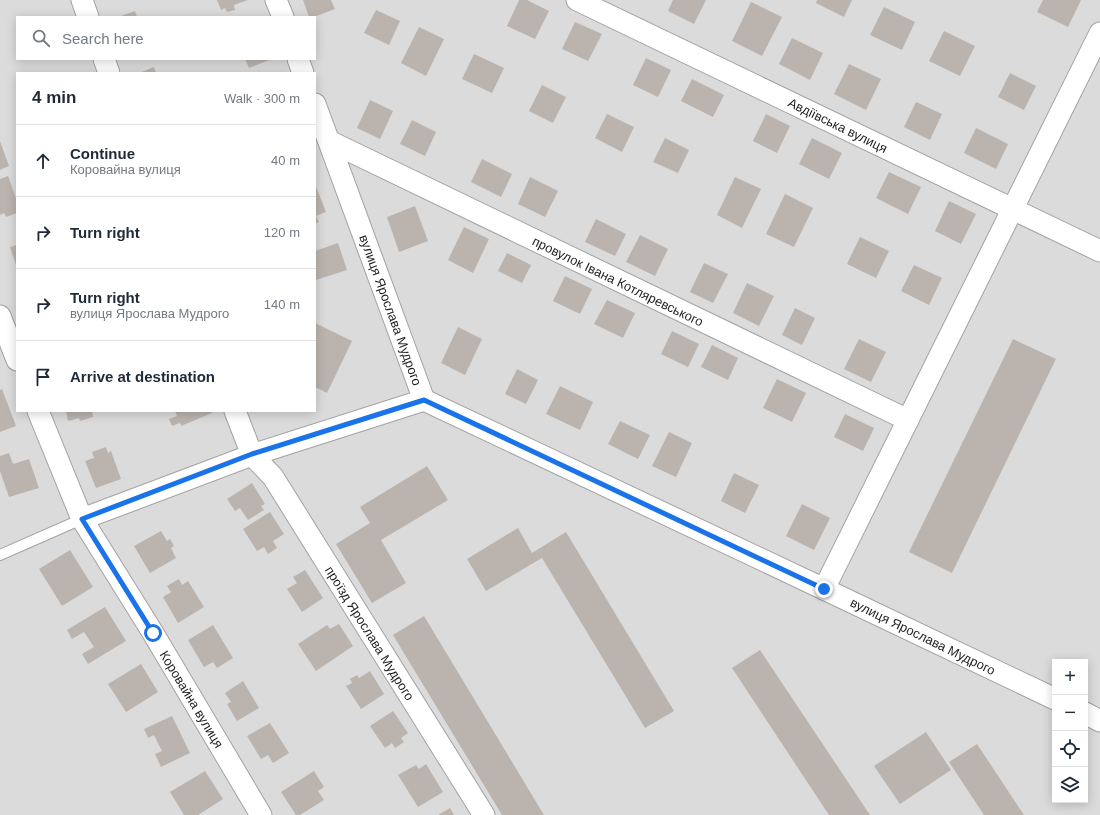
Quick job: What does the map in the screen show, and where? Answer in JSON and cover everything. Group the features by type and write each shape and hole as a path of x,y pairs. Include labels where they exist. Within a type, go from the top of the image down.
{"street":[{"path":"82,0 88,16"},
{"path":"276,0 283,16"},
{"name":"Авдіївська вулиця","path":"577,0 1100,251"},
{"path":"824,589 1100,33"},
{"path":"104,60 109,72"},
{"path":"298,60 303,72"},
{"name":"вулиця Ярослава Мудрого","path":"316,107 424,400 1052,698"},
{"name":"провулок Івана Котляревського","path":"329,141 908,420"},
{"path":"0,316 16,357"},
{"path":"82,519 252,454 424,400"},
{"name":"Коровайна вулиця","path":"38,412 82,519 153,633 261,815"},
{"path":"235,412 252,454"},
{"name":"проїзд Ярослава Мудрого","path":"252,454 273,477 484,815"},
{"path":"1088,715 1100,721"}],"lane":[{"path":"0,555 82,519"}],"shaded area":[{"path":"0,0 1100,0 1100,815 0,815"}],"building":[{"path":"217,0 248,0 234,5 235,10 227,12 225,8 221,10"},
{"path":"303,0 331,0 335,9 316,16 309,16"},
{"path":"519,0 527,0 549,11 535,39 507,26"},
{"path":"673,0 706,0 694,24 668,11"},
{"path":"817,0 852,0 844,17 816,3"},
{"path":"1043,0 1081,0 1068,27 1037,12"},
{"path":"751,2 782,17 762,56 732,41"},
{"path":"884,7 915,22 902,50 870,35"},
{"path":"376,10 400,21 389,45 364,33"},
{"path":"135,11 137,16 121,16"},
{"path":"575,22 602,34 588,61 562,49"},
{"path":"419,27 444,39 426,76 401,63"},
{"path":"944,31 975,46 960,76 929,61"},
{"path":"792,38 823,53 810,80 779,64"},
{"path":"474,54 504,68 492,93 462,79"},
{"path":"646,58 671,70 658,97 633,85"},
{"path":"245,60 269,60 249,68"},
{"path":"849,64 881,79 866,110 834,94"},
{"path":"154,67 156,72 142,72"},
{"path":"1010,73 1036,86 1024,110 998,97"},
{"path":"692,79 724,95 713,117 681,101"},
{"path":"542,85 566,97 553,123 529,111"},
{"path":"370,100 393,111 380,139 357,128"},
{"path":"916,102 942,114 930,140 904,127"},
{"path":"607,114 634,127 622,152 595,138"},
{"path":"766,114 790,126 777,153 753,141"},
{"path":"412,120 436,132 425,156 400,144"},
{"path":"976,128 1008,144 996,169 964,153"},
{"path":"665,138 689,150 678,173 653,162"},
{"path":"812,138 842,153 829,179 799,164"},
{"path":"0,141 9,166 0,170"},
{"path":"482,159 512,174 501,197 471,182"},
{"path":"889,172 921,187 908,214 876,198"},
{"path":"8,176 16,198 16,213 6,217 4,213 0,215 0,179"},
{"path":"530,177 558,191 545,217 518,204"},
{"path":"735,177 761,189 742,228 717,215"},
{"path":"316,187 326,212 316,216"},
{"path":"785,194 813,208 794,247 766,234"},
{"path":"949,201 976,214 961,244 935,231"},
{"path":"415,206 428,241 399,252 387,217"},
{"path":"316,216 319,222 316,224"},
{"path":"596,219 626,234 615,256 585,242"},
{"path":"464,227 489,239 473,273 448,260"},
{"path":"640,235 668,249 655,276 626,262"},
{"path":"860,237 889,251 876,278 847,264"},
{"path":"338,243 347,270 316,280 316,251"},
{"path":"16,245 16,265 10,247"},
{"path":"507,253 531,265 522,283 498,271"},
{"path":"704,263 728,274 713,303 690,292"},
{"path":"914,265 942,278 929,305 901,291"},
{"path":"565,276 592,289 580,314 553,301"},
{"path":"747,283 774,296 759,326 733,313"},
{"path":"607,300 635,313 623,338 594,324"},
{"path":"795,308 815,318 802,345 782,335"},
{"path":"316,323 352,341 327,393 316,388"},
{"path":"458,327 482,339 465,375 441,363"},
{"path":"672,331 699,344 688,367 661,354"},
{"path":"859,339 886,352 871,382 844,369"},
{"path":"1013,339 1056,359 952,573 909,552"},
{"path":"712,345 738,358 728,380 701,367"},
{"path":"517,369 538,380 526,404 505,394"},
{"path":"777,379 806,393 792,422 763,408"},
{"path":"560,386 593,402 580,430 546,414"},
{"path":"2,389 16,426 0,432 0,390"},
{"path":"66,412 92,412 93,417 80,421 79,418 68,421"},
{"path":"175,412 212,413 181,426 180,423 172,426 169,419 177,416"},
{"path":"845,414 874,428 863,451 834,437"},
{"path":"620,421 650,435 638,459 608,444"},
{"path":"669,432 692,443 676,477 652,466"},
{"path":"106,447 108,453 111,451 121,479 96,488 85,461 94,458 92,452"},
{"path":"9,453 13,464 29,459 39,488 9,497 0,471 0,456"},
{"path":"427,466 448,500 381,540 406,583 372,603 336,544 370,523 360,507"},
{"path":"734,473 759,485 745,513 721,501"},
{"path":"252,483 265,504 261,506 264,510 248,520 240,508 235,511 227,499"},
{"path":"802,504 830,518 814,550 786,536"},
{"path":"270,512 284,534 273,541 277,548 268,554 264,547 257,551 243,529"},
{"path":"518,528 532,553 566,532 674,711 645,728 542,558 486,591 467,559"},
{"path":"161,531 167,541 170,539 174,546 171,548 176,558 150,573 134,546"},
{"path":"70,550 93,587 62,606 39,569"},
{"path":"305,570 323,598 302,612 287,589 297,583 293,577"},
{"path":"179,579 182,585 188,581 204,607 178,623 163,597 171,592 167,586"},
{"path":"105,607 126,641 88,664 82,654 94,647 84,632 72,639 67,630"},
{"path":"424,616 544,815 502,815 393,635"},
{"path":"339,624 353,646 316,671 298,644 327,625 330,629"},
{"path":"213,625 233,658 217,668 213,662 204,667 188,640"},
{"path":"760,650 870,815 829,815 732,668"},
{"path":"141,664 158,692 126,712 108,684"},
{"path":"370,671 384,694 361,709 346,686 352,683 350,679 357,675 359,678"},
{"path":"243,681 259,708 237,721 227,704 231,702 225,693"},
{"path":"393,711 408,733 401,738 404,742 395,748 392,743 385,748 370,726"},
{"path":"172,716 190,753 161,767 155,754 162,751 154,735 148,738 144,729"},
{"path":"270,723 289,753 273,763 268,755 261,759 247,736"},
{"path":"926,732 951,770 900,804 874,766"},
{"path":"977,744 1024,815 984,815 949,762"},
{"path":"426,764 443,792 418,807 398,775 416,765 419,769"},
{"path":"205,771 223,799 198,815 184,815 170,792"},
{"path":"314,771 324,787 318,791 324,800 300,815 296,815 281,792"},
{"path":"450,808 454,815 438,815"}],"route":[{"path":"153,633 82,519 252,454 424,400 824,589"}]}
